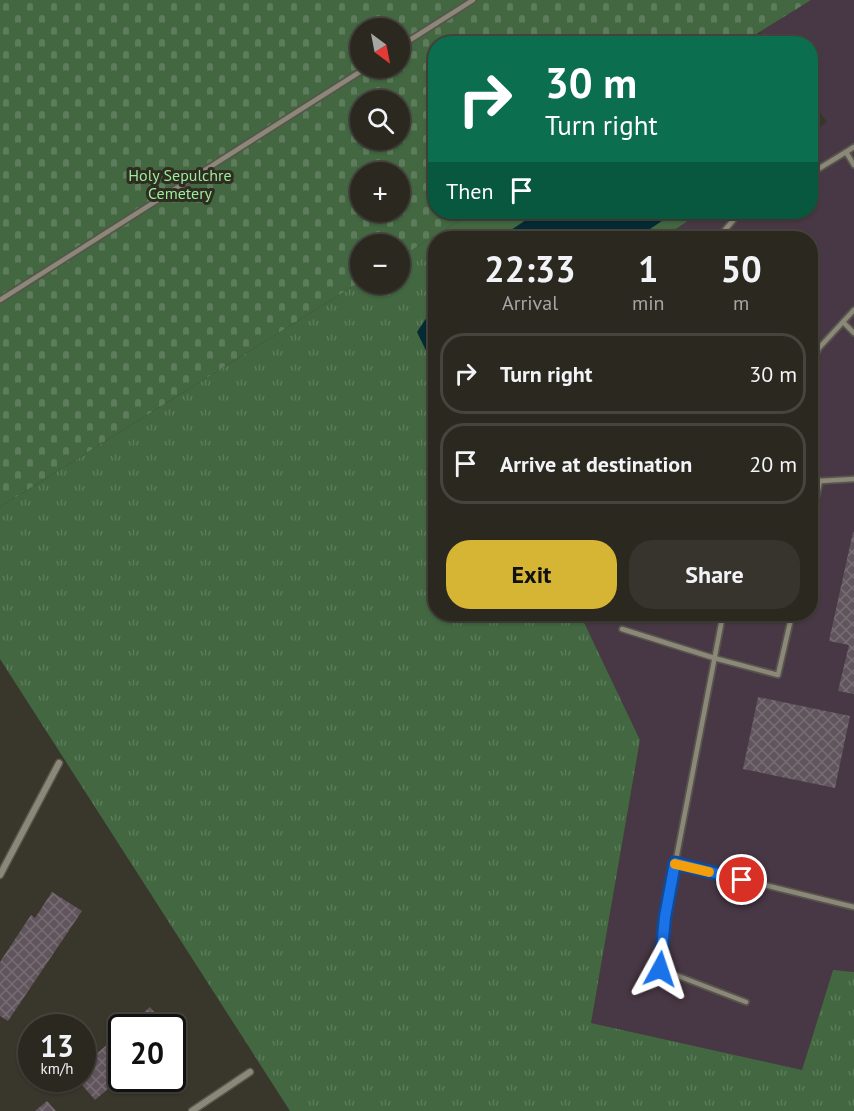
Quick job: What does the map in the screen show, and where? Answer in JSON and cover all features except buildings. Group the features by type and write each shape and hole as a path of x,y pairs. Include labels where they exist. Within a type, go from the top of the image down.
{"street":[{"path":"0,875 59,764"},
{"path":"192,1111 250,1072"}],"lane":[{"path":"410,40 473,0"},
{"path":"0,300 350,78"},
{"path":"818,169 854,147"},
{"path":"846,152 854,165"},
{"path":"724,231 734,219"},
{"path":"818,350 854,310"},
{"path":"843,322 854,333"},
{"path":"818,490 820,481 854,479"},
{"path":"722,621 665,917 660,969 746,1002"},
{"path":"622,628 714,658 778,675 790,621"},
{"path":"675,863 854,907"}],"shaded area":[{"path":"811,0 854,0 854,972 833,970 802,1070 591,1023 640,740 583,621 818,621 818,231 673,231 691,219 818,219 818,128 827,122 818,110 818,36 763,36 760,32"}],"green space":[{"name":"Holy Sepulchre Cemetery","path":"0,0 811,0 753,36 428,36 428,219 462,219 442,231 428,231 428,240 410,251 410,234 350,234 350,288 0,507"},
{"path":"462,219 691,219 673,231 442,231"},
{"path":"428,240 428,621 583,621 640,740 591,1023 802,1070 833,970 854,972 854,1111 290,1111 0,659 0,507 350,288 350,294 410,294 410,251"}],"water":[{"path":"528,219 665,219 649,231 510,231"},
{"path":"428,316 428,355 417,332"}],"slow traffic":[{"path":"675,864 709,872"}],"route":[{"path":"660,969 665,917 675,863 742,880"}]}
